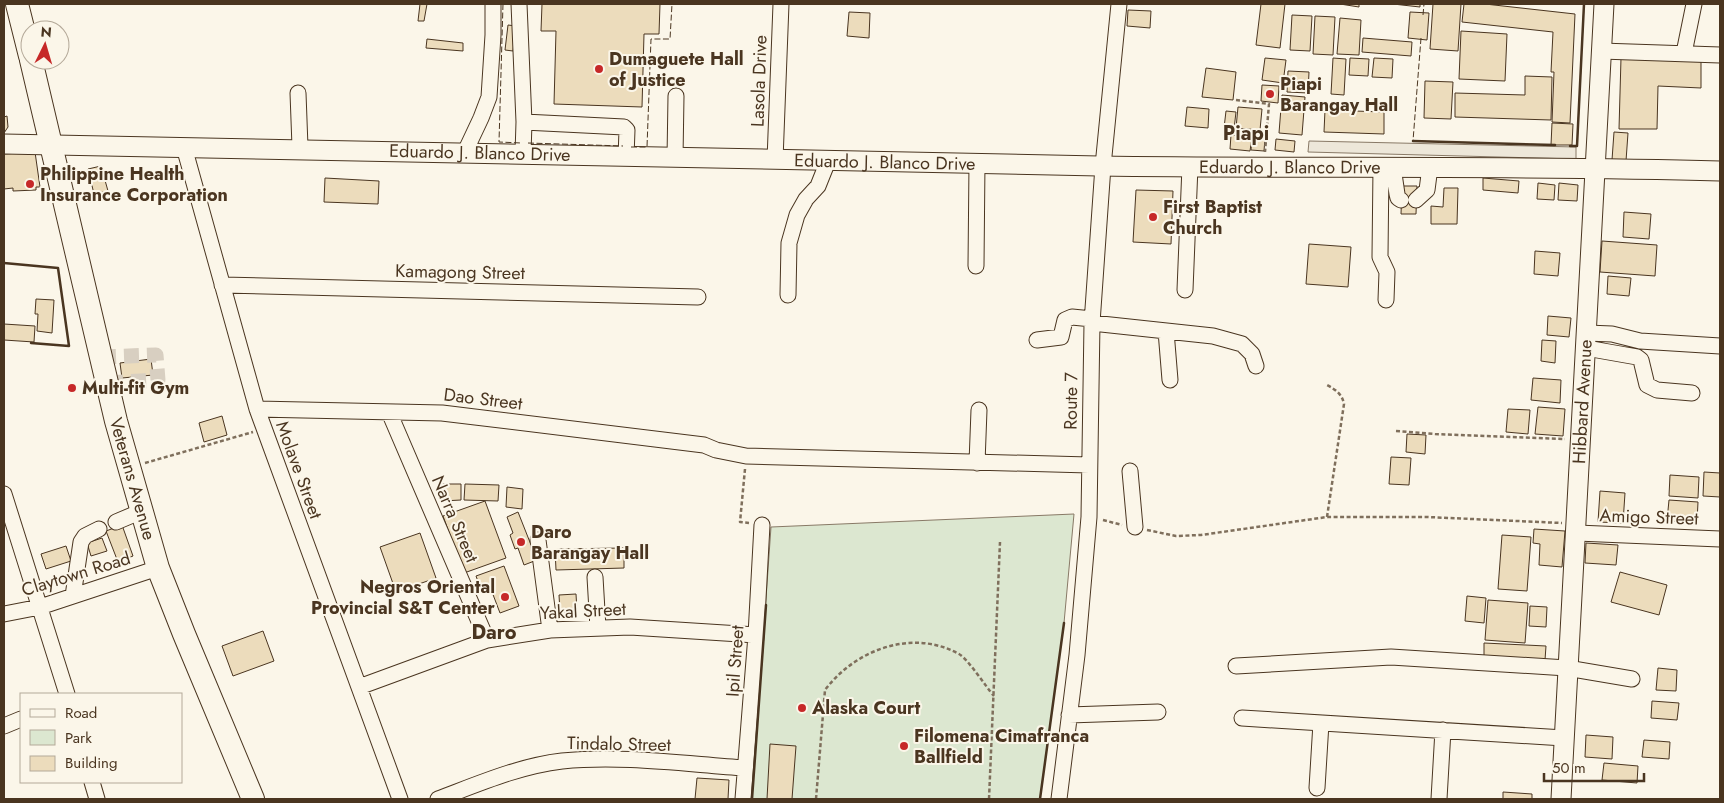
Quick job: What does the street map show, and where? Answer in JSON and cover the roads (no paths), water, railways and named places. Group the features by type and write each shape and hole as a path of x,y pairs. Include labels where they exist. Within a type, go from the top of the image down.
{"highway":[{"name":"Veterans Avenue","path":"17,4 21,20"},
{"name":"Veterans Avenue","path":"33,70 116,421 158,568 252,799"}],"main road":[{"name":"Hibbard Avenue","path":"1561,799 1567,668 1582,440 1604,4"},
{"name":"Eduardo J. Blanco Drive","path":"4,144 300,147 626,157 1103,166 1596,167 1720,171"}],"street":[{"path":"465,152 489,97 493,4"},
{"path":"519,4 524,122 523,154"},
{"name":"Lasola Drive","path":"775,160 781,4"},
{"name":"Route 7","path":"1059,799 1089,517 1092,321 1103,166 1119,4"},
{"path":"1684,53 1694,4"},
{"path":"1601,51 1720,55"},
{"path":"298,93 300,147"},
{"path":"676,96 676,158"},
{"path":"524,122 624,127 627,130 626,157"},
{"name":"Molave Street","path":"184,147 257,409 400,799"},
{"path":"788,294 789,243 797,215 806,199 818,186 828,160"},
{"path":"976,266 977,163"},
{"path":"1185,290 1190,166"},
{"path":"1387,167 1398,198 1409,200 1427,190 1430,167"},
{"path":"1386,300 1387,272 1380,257 1387,167"},
{"name":"Kamagong Street","path":"222,285 698,297"},
{"path":"1037,340 1061,337 1065,320 1072,317 1213,336 1242,344 1252,354 1256,366"},
{"path":"1166,331 1170,380"},
{"path":"1587,340 1612,334 1640,341 1720,346"},
{"path":"1587,340 1637,357 1640,360 1647,385 1657,390 1692,393"},
{"name":"Dao Street","path":"257,409 442,413 704,446 746,456 1089,465"},
{"path":"977,463 979,410"},
{"name":"Narra Street","path":"389,412 487,640"},
{"path":"1130,471 1135,527"},
{"path":"4,496 67,693"},
{"path":"116,522 142,511"},
{"name":"Ipil Street","path":"743,799 756,635 762,525"},
{"name":"Amigo Street","path":"1577,528 1720,539"},
{"path":"73,596 81,542 85,536 99,529"},
{"path":"538,540 550,630"},
{"name":"Claytown Road","path":"4,614 40,607 158,568"},
{"path":"595,577 598,628"},
{"name":"Yakal Street","path":"359,687 487,640 550,630 630,627 756,635"},
{"path":"1236,666 1391,657 1567,668 1632,679"},
{"path":"1069,715 1158,712"},
{"path":"4,726 20,718"},
{"path":"1242,718 1564,738"},
{"path":"1317,788 1321,723"},
{"path":"1439,799 1443,730"},
{"name":"Tindalo Street","path":"438,799 505,773 561,761 623,759 745,768"},
{"path":"92,783 97,799"}],"tunnel":[{"path":"101,357 156,355 158,380 107,383"}],"place":[{"name":"Dumaguete Hall of Justice","path":"599,69"},
{"name":"Piapi Barangay Hall","path":"1270,94"},
{"name":"Philippine Health Insurance Corporation","path":"30,184"},
{"name":"First Baptist Church","path":"1153,217"},
{"name":"Multi-fit Gym","path":"72,388"},
{"name":"Daro Barangay Hall","path":"521,542"},
{"name":"Negros Oriental Provincial S&T Center","path":"505,597"},
{"name":"Alaska Court","path":"802,708"},
{"name":"Filomena Cimafranca Ballfield","path":"904,746"}],"district":[{"name":"Piapi","path":"1246,133"},
{"name":"Daro","path":"494,632"}]}
